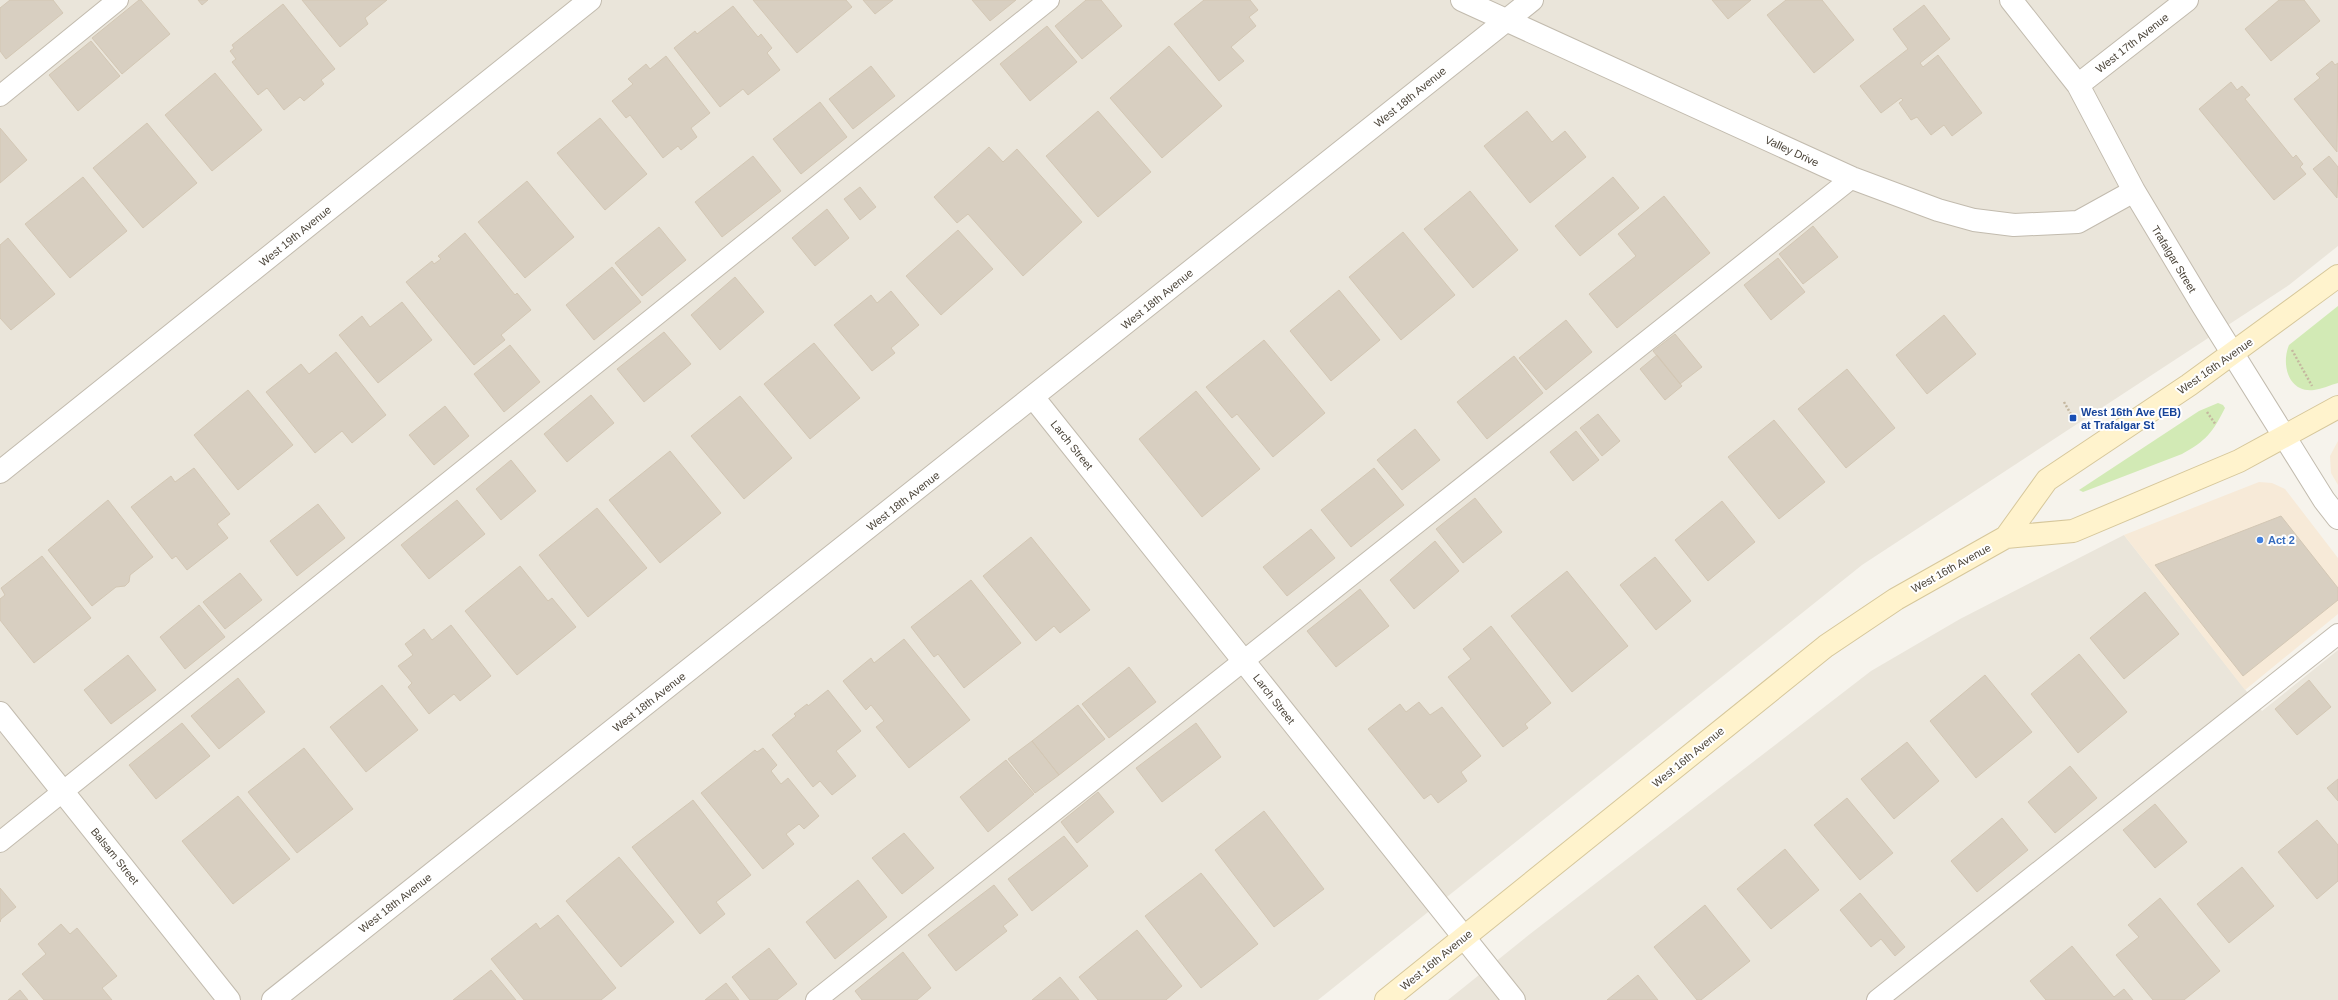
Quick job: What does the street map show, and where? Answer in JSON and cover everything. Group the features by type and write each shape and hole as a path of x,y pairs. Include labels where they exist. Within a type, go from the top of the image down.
{"main road":[{"name":"West 16th Avenue","path":"1386,1000 1826,646 1896,599 2006,537 2048,480 2233,354 2338,276"},
{"name":"West 16th Avenue","path":"2006,537 2073,531 2239,461 2338,407"}],"street":[{"name":"West 19th Avenue","path":"0,472 590,0"},
{"name":"Valley Drive","path":"1462,0 1852,178 1938,210 1974,220 2014,225 2078,222 2134,191"},
{"name":"West 18th Avenue","path":"273,1000 1532,0"},
{"name":"Trafalgar Street","path":"2011,0 2078,85 2134,191 2284,437 2324,500 2338,518"},
{"name":"West 17th Avenue","path":"2078,85 2187,0"},
{"name":"Larch Street","path":"1033,397 1463,938 1514,1000"},
{"name":"Balsam Street","path":"0,713 229,1000"}],"lane":[{"path":"0,96 118,0"},
{"path":"0,842 1049,0"},
{"path":"816,1000 1852,178"},
{"path":"1877,1000 2338,634"}],"path":[{"path":"2289,345 2314,390"},
{"path":"2064,402 2074,418"},
{"path":"2204,409 2216,425"}],"shaded area":[{"path":"0,0 2338,0 2338,246 2289,285 1862,565 1318,1000 0,1000"},
{"path":"2338,441 2338,485 2331,473 2330,456"},
{"path":"2259,482 2272,483 2285,489 2338,558 2338,614 2245,690 2124,535"},
{"path":"2124,535 2262,711 2338,650 2338,1000 1448,1000 1530,934 1871,671 1960,619"}],"green space":[{"path":"2338,306 2338,383 2314,390 2305,390 2298,387 2289,376 2287,368 2286,360 2289,345"},
{"path":"2218,403 2223,405 2225,408 2212,430 2197,445 2182,454 2083,492 2079,490 2199,411"}],"building":[{"path":"10,0 53,0 63,13 6,59 0,51 0,8"},
{"path":"139,0 141,0 170,34 122,74 92,38"},
{"path":"198,0 208,0 202,5"},
{"path":"302,0 387,0 365,18 368,24 340,47"},
{"path":"753,0 846,0 852,7 797,53"},
{"path":"863,0 893,0 875,14"},
{"path":"972,0 1016,0 990,21"},
{"path":"1086,0 1101,0 1122,26 1082,59 1055,26"},
{"path":"1204,0 1250,0 1258,10 1249,17 1256,26 1231,47 1244,61 1219,81 1174,24"},
{"path":"1712,0 1751,0 1728,19"},
{"path":"1786,0 1822,0 1854,40 1814,73 1767,15"},
{"path":"2279,0 2304,0 2320,21 2271,61 2245,29"},
{"path":"283,4 335,69 321,80 324,84 304,101 300,97 284,110 267,88 258,95 232,62 236,59 230,51 234,48 232,45"},
{"path":"1924,5 1950,39 1920,63 1923,67 1938,55 1982,113 1952,136 1944,125 1931,135 1917,117 1911,120 1899,103 1903,100 1901,98 1881,113 1860,86 1908,49 1893,29"},
{"path":"733,6 758,37 761,34 772,48 767,53 780,70 748,95 743,89 720,107 674,48 695,31 697,34"},
{"path":"1047,26 1077,62 1030,101 1000,64"},
{"path":"91,41 120,76 78,111 49,75"},
{"path":"1169,46 1222,106 1162,158 1110,98"},
{"path":"666,56 710,113 691,128 697,137 681,150 678,146 663,158 630,115 626,118 612,101 633,84 628,79 646,64 650,69"},
{"path":"2332,61 2335,65 2338,63 2337,152 2294,99 2320,78 2316,74"},
{"path":"871,66 895,96 853,129 829,99"},
{"path":"215,73 262,130 212,171 165,115"},
{"path":"2231,82 2237,90 2242,86 2250,95 2245,99 2293,158 2296,155 2303,164 2300,167 2306,174 2274,200 2199,109"},
{"path":"820,102 847,137 801,174 773,139"},
{"path":"1098,111 1151,172 1098,217 1046,156"},
{"path":"1527,111 1552,142 1565,131 1586,157 1530,203 1484,146"},
{"path":"600,118 647,174 605,210 557,153"},
{"path":"147,123 197,183 143,228 93,168"},
{"path":"0,128 27,160 0,183"},
{"path":"989,147 1003,162 1017,149 1082,222 1023,276 968,214 957,223 934,197"},
{"path":"753,156 781,191 722,237 695,202"},
{"path":"2329,156 2338,167 2337,198 2313,169"},
{"path":"83,177 127,231 70,278 25,224"},
{"path":"1613,177 1639,208 1580,256 1555,226"},
{"path":"527,181 574,237 525,278 478,222"},
{"path":"860,187 876,207 860,220 844,199"},
{"path":"1470,191 1518,250 1473,288 1424,229"},
{"path":"1664,196 1710,253 1617,328 1589,294 1636,256 1618,234"},
{"path":"827,209 849,238 815,266 792,238"},
{"path":"1813,226 1838,257 1803,284 1779,254"},
{"path":"659,227 686,260 642,296 615,263"},
{"path":"958,230 993,269 941,315 906,276"},
{"path":"1403,232 1455,295 1401,340 1349,277"},
{"path":"465,233 515,295 517,293 531,310 501,335 505,340 474,365 406,282 432,261 434,264 441,259 438,256"},
{"path":"8,238 55,294 11,330 0,318 0,245"},
{"path":"1778,258 1805,292 1771,320 1744,285"},
{"path":"612,267 641,302 594,340 566,305"},
{"path":"735,277 764,312 720,350 691,315"},
{"path":"1339,290 1380,340 1331,381 1290,331"},
{"path":"891,291 919,325 891,348 895,353 872,371 834,325 871,295 877,303"},
{"path":"402,302 432,340 378,383 339,335 362,316 370,327"},
{"path":"1944,315 1976,354 1927,394 1896,355"},
{"path":"1566,320 1592,352 1546,390 1519,358"},
{"path":"664,332 691,364 644,402 617,369"},
{"path":"1675,334 1702,367 1680,384 1653,351"},
{"path":"1264,340 1325,413 1273,457 1237,414 1232,418 1206,387"},
{"path":"814,343 860,398 810,439 764,384"},
{"path":"510,345 540,382 504,412 474,374"},
{"path":"336,352 386,415 352,443 342,431 315,453 266,392 301,364 309,374"},
{"path":"1657,355 1682,386 1665,400 1640,369"},
{"path":"1514,356 1543,393 1487,439 1457,402"},
{"path":"1847,369 1895,428 1846,468 1798,409"},
{"path":"248,390 293,445 238,490 194,435"},
{"path":"1196,391 1260,469 1202,517 1139,439"},
{"path":"591,395 614,423 567,462 544,434"},
{"path":"740,396 792,458 744,499 691,436"},
{"path":"445,406 469,436 434,465 409,435"},
{"path":"1598,414 1620,441 1602,456 1580,428"},
{"path":"1774,420 1825,482 1779,519 1728,457"},
{"path":"1415,429 1440,460 1402,490 1377,460"},
{"path":"1576,431 1599,460 1573,481 1550,452"},
{"path":"670,451 721,513 660,563 609,500"},
{"path":"511,460 536,491 501,520 476,489"},
{"path":"194,468 230,514 217,524 228,538 187,570 176,556 172,559 131,507 171,476 175,482"},
{"path":"1374,468 1404,505 1351,547 1321,510"},
{"path":"1475,498 1502,532 1463,563 1436,529"},
{"path":"108,500 153,557 130,575 129,582 125,586 116,587 92,606 48,550"},
{"path":"457,500 485,534 429,579 401,545"},
{"path":"1722,501 1755,542 1708,581 1675,540"},
{"path":"318,504 345,538 297,576 270,541"},
{"path":"597,508 647,568 588,617 539,555"},
{"path":"2281,516 2338,588 2338,600 2243,676 2155,565"},
{"path":"1311,529 1335,558 1287,596 1263,567"},
{"path":"1031,537 1090,610 1060,633 1054,626 1036,641 983,576"},
{"path":"1435,541 1459,571 1414,609 1390,580"},
{"path":"42,556 91,618 34,663 0,620 0,599 5,595 1,588"},
{"path":"1655,557 1691,601 1656,630 1620,585"},
{"path":"520,566 548,601 552,598 576,627 517,675 465,611"},
{"path":"1567,571 1628,646 1572,692 1511,616"},
{"path":"240,573 262,600 225,629 203,602"},
{"path":"971,580 1021,643 964,688 938,654 934,657 911,627"},
{"path":"1360,589 1389,626 1336,667 1307,631"},
{"path":"2145,592 2179,634 2124,679 2090,638"},
{"path":"199,605 225,637 185,669 160,637"},
{"path":"451,625 491,676 460,701 454,694 429,714 408,687 412,683 398,666 413,655 405,644 424,629 432,640"},
{"path":"1491,626 1551,703 1525,724 1528,728 1503,747 1448,677 1471,659 1463,649"},
{"path":"904,639 970,720 909,768 876,727 884,721 871,705 866,710 843,681 871,658 874,663"},
{"path":"2079,654 2127,712 2078,753 2031,694"},
{"path":"128,655 156,690 111,724 84,690"},
{"path":"1129,667 1156,702 1109,738 1082,704"},
{"path":"1985,675 2032,732 1976,778 1930,721"},
{"path":"238,678 265,712 219,749 191,716"},
{"path":"2309,680 2331,707 2297,735 2275,709"},
{"path":"382,685 418,730 366,772 330,727"},
{"path":"828,690 861,731 836,751 856,776 832,795 820,781 813,787 772,735 796,716 794,714 807,704 808,706"},
{"path":"1419,702 1430,715 1442,707 1481,756 1461,772 1467,781 1438,803 1431,794 1424,799 1368,729 1400,704 1406,712"},
{"path":"1078,705 1105,739 1059,775 1032,741"},
{"path":"182,723 210,756 156,799 129,765"},
{"path":"1196,723 1221,757 1162,802 1136,768"},
{"path":"1032,741 1059,775 1035,793 1008,759"},
{"path":"1907,742 1939,781 1894,819 1861,779"},
{"path":"304,748 353,809 297,853 248,792"},
{"path":"763,748 777,765 771,771 781,784 788,778 819,816 804,829 799,824 786,834 794,844 763,869 701,793 755,750 757,752"},
{"path":"1006,760 1034,794 988,832 960,797"},
{"path":"2070,766 2097,798 2055,833 2028,802"},
{"path":"2338,779 2338,801 2327,788"},
{"path":"1098,792 1114,812 1077,843 1061,822"},
{"path":"238,796 290,859 233,904 182,841"},
{"path":"1847,798 1893,853 1860,880 1814,825"},
{"path":"693,800 751,875 716,902 725,914 700,934 632,847"},
{"path":"2155,804 2187,842 2155,868 2123,830"},
{"path":"1264,811 1324,889 1274,927 1215,850"},
{"path":"2002,818 2028,850 1977,892 1951,861"},
{"path":"2317,820 2338,845 2338,881 2317,899 2278,852"},
{"path":"904,833 934,868 902,894 872,858"},
{"path":"1064,836 1088,866 1032,911 1008,879"},
{"path":"1785,849 1819,890 1771,929 1737,889"},
{"path":"619,857 674,922 621,967 566,901"},
{"path":"2242,867 2274,906 2229,943 2197,904"},
{"path":"1201,873 1258,944 1201,988 1145,916"},
{"path":"858,880 887,917 835,959 806,922"},
{"path":"994,885 1018,915 1003,926 1007,931 956,971 928,935"},
{"path":"0,888 16,907 1,919 0,922"},
{"path":"1860,893 1905,947 1895,956 1881,939 1871,947 1840,910"},
{"path":"2160,898 2220,971 2184,1000 2153,1000 2116,955 2139,937 2128,925"},
{"path":"1705,905 1750,961 1701,1000 1697,1000 1654,947"},
{"path":"558,915 616,988 601,1000 524,1000 491,959 536,923 540,929"},
{"path":"61,924 70,934 77,928 117,976 102,988 112,1000 44,1000 22,974 46,954 38,944"},
{"path":"1137,930 1182,986 1166,1000 1098,1000 1079,977"},
{"path":"2072,946 2114,997 2124,989 2133,1000 2046,1000 2030,981"},
{"path":"769,948 797,984 777,1000 750,1000 732,977"},
{"path":"903,952 931,988 917,1000 862,1000 855,991"},
{"path":"491,970 516,1000 453,1000"},
{"path":"1638,975 1658,1000 1607,1000"},
{"path":"1060,977 1079,1000 1032,1000"},
{"path":"726,983 739,1000 705,1000"},
{"path":"20,990 28,1000 8,1000"}],"place":[{"name":"West 16th Ave (EB) at Trafalgar St","path":"2073,418"},
{"name":"Act 2","path":"2260,540"}]}
